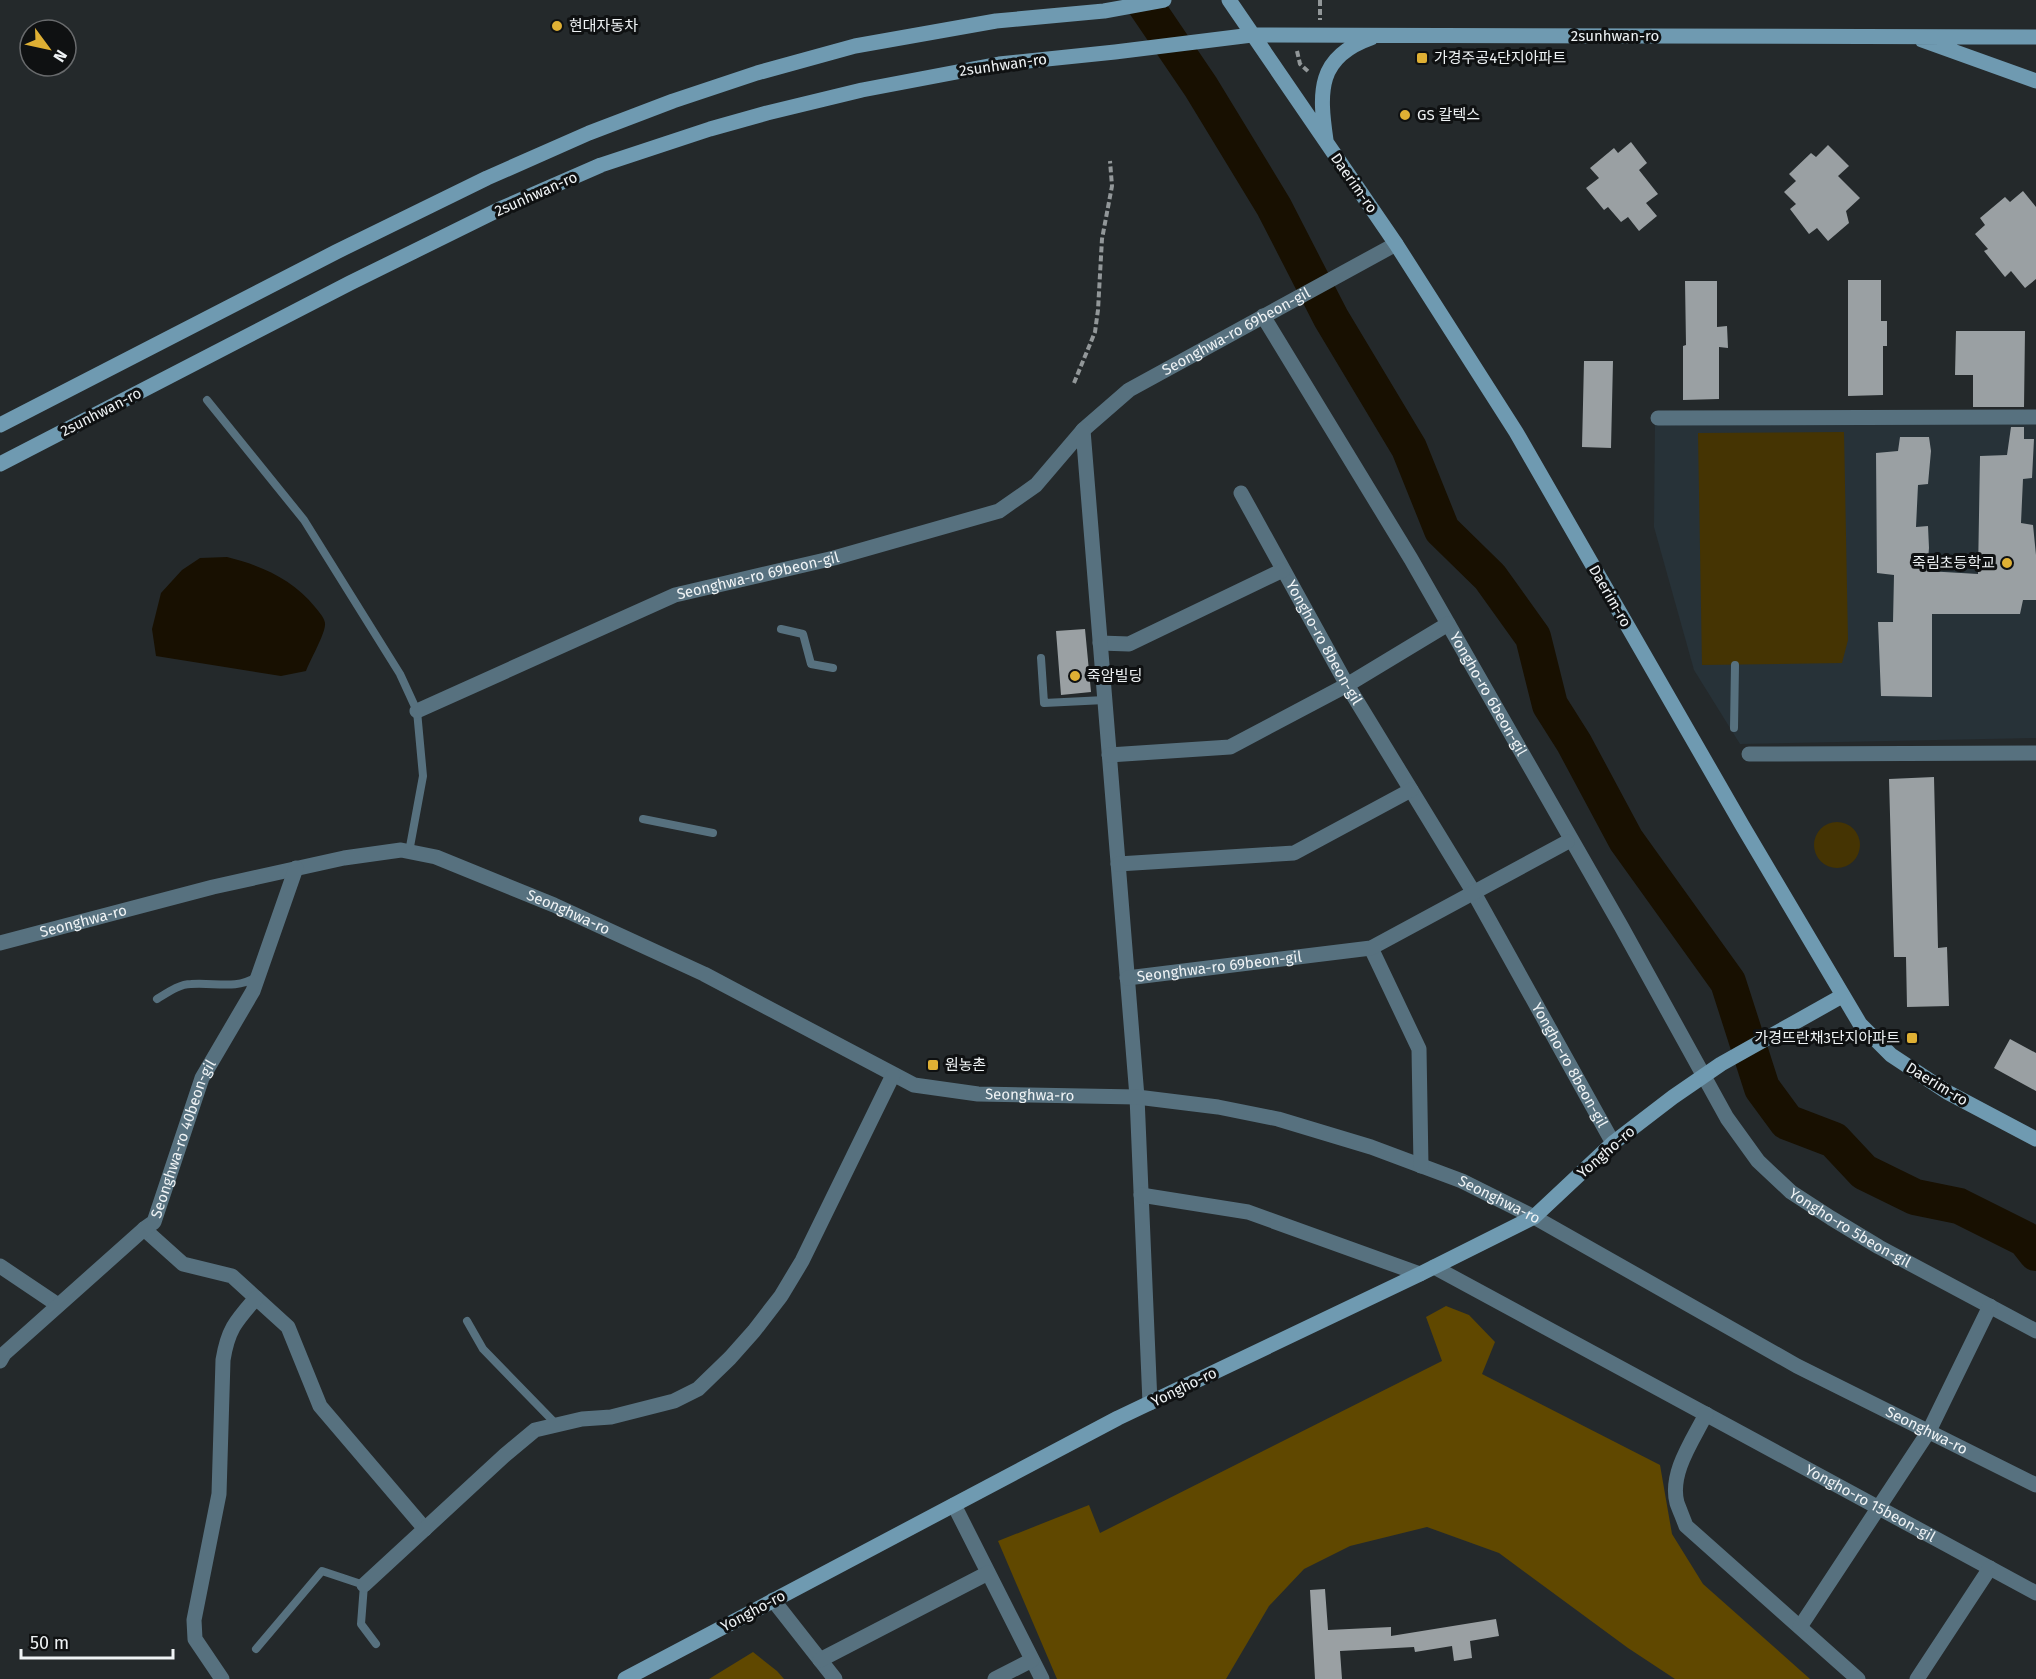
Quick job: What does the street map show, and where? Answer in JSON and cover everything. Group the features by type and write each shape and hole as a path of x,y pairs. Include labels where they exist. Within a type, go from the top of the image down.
{"street":[{"path":"0,425 336,252 487,178 590,133 672,101 757,73 855,46 996,21 1104,11 1164,0"},
{"name":"Daerim-ro","path":"1229,0 1396,244 1516,432 1860,1024 1891,1055 1947,1092 2036,1139"},
{"name":"2sunhwan-ro","path":"0,464 350,283 489,214 601,165 710,129 862,90 999,64 1252,35 2036,37"},
{"path":"1326,143 1321,99 1330,68 1344,52 1360,42 1380,35"},
{"path":"1907,35 2036,81"},
{"name":"Seonghwa-ro 69beon-gil","path":"417,711 675,595 834,558 999,511 1036,485 1083,429 1129,390 1396,244"},
{"name":"Yongho-ro 6beon-gil","path":"1263,316 1448,624 1704,1076"},
{"path":"1658,418 2036,417"},
{"name":"Seonghwa-ro 69beon-gil","path":"1083,429 1137,1097 1150,1403"},
{"name":"Yongho-ro 8beon-gil","path":"1241,493 1347,685 1474,893 1613,1143"},
{"path":"1100,643 1129,644 1283,570"},
{"path":"1109,755 1230,747 1347,685 1448,624"},
{"path":"1749,754 2036,753"},
{"path":"1118,864 1294,853 1411,790"},
{"path":"1421,1166 1419,1049 1371,948 1567,842"},
{"name":"Seonghwa-ro","path":"0,943 213,887 344,858 401,850 436,857 704,974 914,1085 978,1094 1137,1097 1218,1107 1278,1119 1371,1147 1462,1180 1534,1217 1797,1366 2036,1485"},
{"name":"Seonghwa-ro 40beon-gil","path":"0,1361 4,1354 58,1305 154,1222 202,1078 253,991 296,868"},
{"name":"Seonghwa-ro 69beon-gil","path":"1127,978 1371,948"},
{"name":"Yongho-ro","path":"625,1679 1150,1403 1534,1217 1613,1143 1704,1076 1721,1064 1842,996"},
{"path":"364,1585 535,1430 556,1424 611,1417 674,1401 698,1389 730,1358 781,1296 802,1261 893,1075"},
{"name":"Yongho-ro 5beon-gil","path":"1704,1076 1727,1118 1758,1161 1791,1192 1879,1247 2036,1331"},
{"path":"1141,1195 1248,1212 1420,1274"},
{"path":"144,1229 183,1264 232,1276 288,1327 320,1406 424,1529"},
{"path":"0,1266 58,1305"},
{"name":"Yongho-ro 15beon-gil","path":"1434,1267 2036,1593"},
{"path":"222,1679 195,1639 194,1620 219,1494 223,1360 226,1344 237,1320 256,1298"},
{"path":"1800,1627 1929,1431 1990,1306"},
{"path":"1706,1414 1677,1476 1677,1501 1686,1526 1858,1679"},
{"path":"954,1505 1042,1679"},
{"path":"1917,1679 1990,1568"},
{"path":"820,1660 988,1573"},
{"path":"772,1600 835,1679"},
{"path":"996,1679 1032,1660"}],"lane":[{"path":"207,400 304,520 400,674 417,711 423,776 409,852"},
{"path":"782,629 802,634 812,664 832,668"},
{"path":"1041,657 1044,703 1105,699"},
{"path":"1734,728 1735,665"},
{"path":"643,819 712,832"},
{"path":"157,999 174,988 189,984 233,985 246,983 258,975"},
{"path":"467,1321 483,1349 556,1424"},
{"path":"256,1648 322,1571 364,1585 361,1624 376,1644"}],"path":[{"path":"1308,50 1296,50 1300,64 1308,74 1319,64 1330,68"},
{"path":"1074,383 1095,332 1102,239 1112,186 1110,161"}],"shaded area":[{"path":"2036,419 2036,738 1740,744 1694,670 1654,527 1655,421"},
{"path":"1844,432 1848,640 1842,663 1702,665 1698,433"},
{"path":"227,557 275,574 297,588 321,614 325,627 306,671 281,676 156,656 152,629 161,593 182,570 200,558"},
{"path":"1837,822 1853,829 1860,845 1853,861 1837,868 1821,861 1814,845 1821,829"},
{"path":"1446,1306 1469,1315 1495,1342 1482,1374 1660,1465 1672,1534 1703,1584 1810,1679 1675,1679 1628,1648 1499,1553 1427,1527 1350,1546 1304,1569 1269,1606 1226,1679 1057,1679 998,1541 1089,1505 1100,1533 1442,1361 1426,1317"},
{"path":"753,1652 784,1679 709,1679"}],"building":[{"path":"1631,142 1647,163 1639,170 1658,194 1646,203 1657,216 1639,231 1628,217 1621,222 1608,207 1604,210 1586,188 1599,178 1590,168 1614,148 1618,153"},
{"path":"1828,145 1849,166 1838,176 1860,198 1846,211 1849,223 1828,241 1817,228 1809,234 1790,209 1796,204 1784,192 1796,181 1789,174 1811,153 1816,157"},
{"path":"2023,191 2036,207 2036,279 2025,288 2011,271 2005,277 1984,251 1988,249 1975,234 1985,225 1980,218 2005,197 2010,202"},
{"path":"1848,280 1881,280 1881,321 1887,321 1887,346 1883,346 1883,395 1848,396"},
{"path":"1685,281 1717,281 1717,327 1727,326 1728,348 1719,347 1719,399 1683,400 1683,346 1686,345"},
{"path":"1956,331 2025,331 2024,407 1973,407 1973,375 1955,375"},
{"path":"1584,361 1613,361 1611,448 1582,447"},
{"name":"죽림초등학교","path":"2011,427 2024,427 2024,439 2034,439 2032,478 2023,479 2021,523 2033,525 2036,600 2023,600 2020,614 1932,614 1932,697 1881,696 1878,622 1893,622 1894,575 1877,573 1876,453 1898,451 1900,437 1929,437 1931,451 1928,484 1918,485 1916,527 1928,526 1927,571 1978,574 1980,456 2007,455"},
{"name":"죽암빌딩","path":"1085,629 1091,692 1061,695 1056,631"},
{"path":"1934,777 1938,948 1947,947 1949,1006 1907,1007 1906,957 1894,957 1889,779"},
{"path":"2010,1039 2036,1053 2036,1091 1994,1068"},
{"path":"1325,1589 1328,1630 1391,1627 1391,1636 1496,1619 1499,1636 1470,1641 1472,1658 1454,1661 1452,1646 1415,1652 1414,1647 1340,1651 1342,1679 1315,1679 1310,1590"}],"waterway":[{"path":"1142,0 1201,87 1274,207 1331,318 1409,448 1442,530 1490,577 1533,637 1550,705 1574,743 1626,840 1728,982 1762,1088 1787,1122 1834,1140 1864,1172 1915,1197 1959,1206 2025,1239 2036,1253"}],"place":[{"name":"현대자동차","path":"557,26"},
{"name":"가경주공4단지아파트","path":"1422,58"},
{"name":"GS 칼텍스","path":"1405,115"},
{"name":"죽림초등학교","path":"2007,563"},
{"name":"죽암빌딩","path":"1075,676"},
{"name":"가경뜨란채3단지아파트","path":"1912,1038"},
{"name":"원농촌","path":"933,1065"}]}
